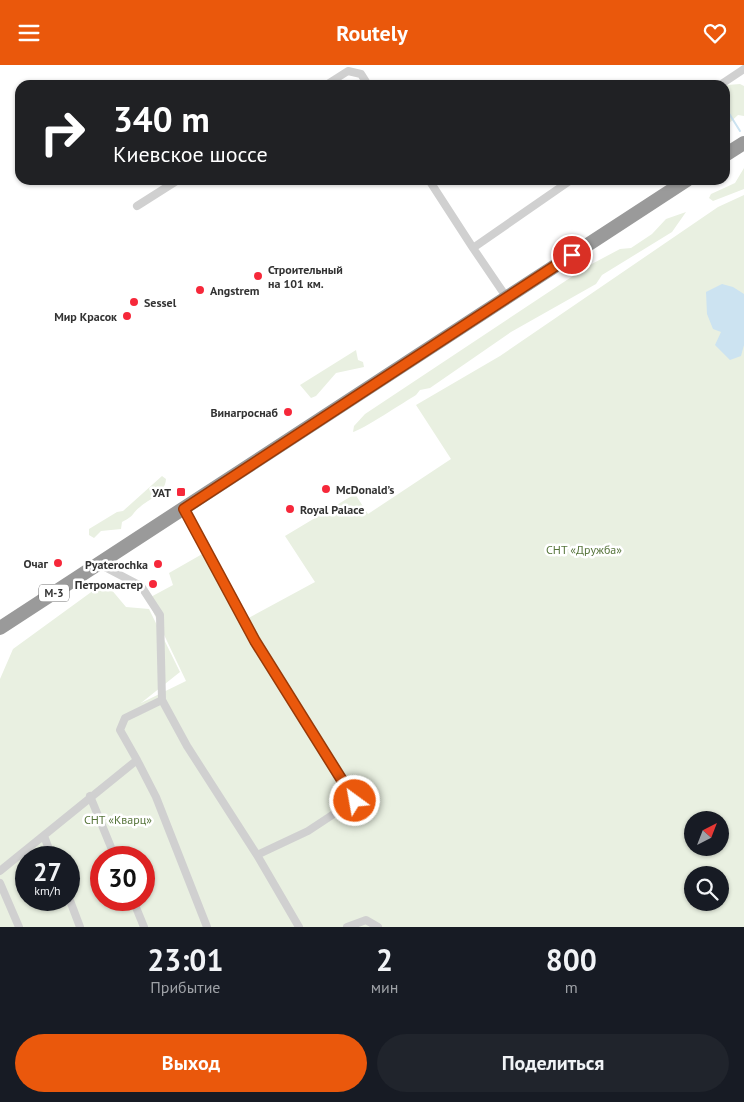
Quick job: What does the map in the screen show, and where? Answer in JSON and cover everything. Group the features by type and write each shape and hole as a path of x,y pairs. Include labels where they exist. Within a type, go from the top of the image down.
{"highway":[{"path":"730,152 744,143"},
{"name":"М-3","path":"0,628 679,185"}],"street":[{"path":"728,80 744,69"},
{"path":"334,80 348,71 361,73 365,80"},
{"path":"137,206 170,185"},
{"path":"433,185 507,298"},
{"path":"473,248 564,185"},
{"path":"184,509 255,641 355,801 308,831 258,855"},
{"path":"99,564 141,586 160,615 162,700 187,746 258,855 299,927"},
{"path":"162,700 125,718 120,730 156,797 207,927"},
{"path":"0,871 90,796 137,760"},
{"path":"90,796 111,846"},
{"path":"44,836 48,846"},
{"path":"0,883 19,927"},
{"path":"74,911 80,927"},
{"path":"137,911 144,927"},
{"path":"347,927 366,920 378,927"}],"green space":[{"path":"740,84 744,86 744,116 738,115 730,122 730,85"},
{"path":"744,168 744,189 713,201 709,198 711,194 735,183"},
{"path":"744,195 744,927 0,927 0,679 13,649 105,582 126,607 149,609 180,672 141,703 186,681 147,599 173,585 169,573 204,553 241,622 315,582 285,536 355,494 368,514 451,459 416,405 500,356 718,207"},
{"path":"686,212 672,232 602,275 596,284 511,332 430,388 420,390 416,395 353,432 354,426 365,414 588,266 620,249 631,248 652,234 666,219"},
{"path":"356,350 358,360 363,362 364,367 336,373 316,396 311,398 300,385"},
{"path":"162,476 166,479 163,489 122,522 121,529 101,531 94,538 89,535 89,529 117,512 123,511"}],"water":[{"path":"722,284 733,287 744,294 744,345 741,356 730,360 715,345 721,332 713,329 707,314 706,292"}],"waterway":[{"path":"730,115 740,131"}],"place":[{"name":"Строительный на 101 км.","path":"258,276"},
{"name":"Angstrem","path":"200,290"},
{"name":"Sessel","path":"134,302"},
{"name":"Мир Красок","path":"127,316"},
{"name":"Винагроснаб","path":"288,412"},
{"name":"McDonald’s","path":"326,489"},
{"name":"УАТ","path":"181,492"},
{"name":"Royal Palace","path":"290,509"},
{"name":"Очаг","path":"58,563"},
{"name":"Pyaterochka","path":"158,564"},
{"name":"Петромастер","path":"153,584"}],"route":[{"path":"355,801 255,641 184,509 572,255"}],"park label":[{"name":"СНТ «Дружба»","path":"584,549"},
{"name":"СНТ «Кварц»","path":"118,819"}]}
